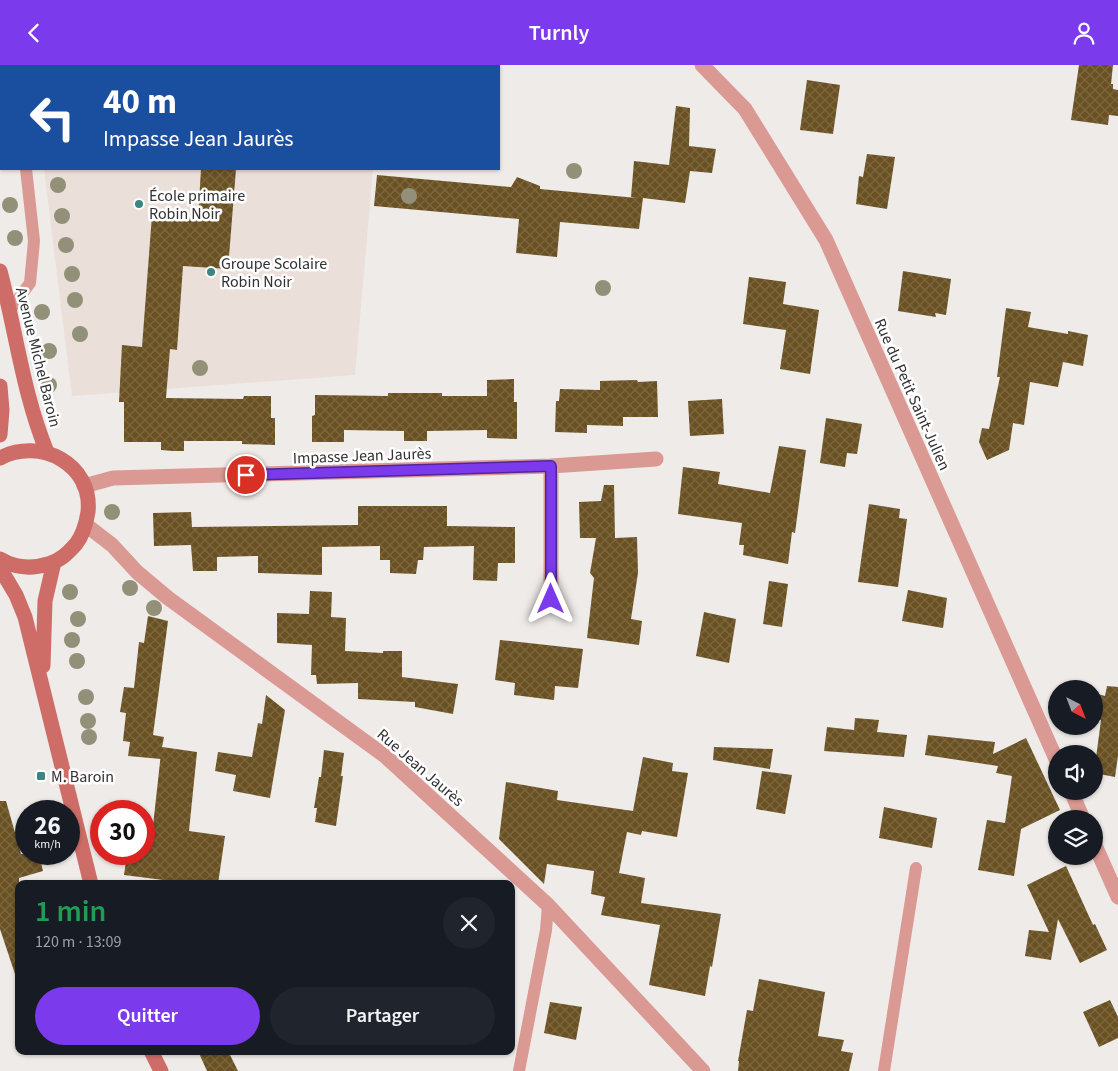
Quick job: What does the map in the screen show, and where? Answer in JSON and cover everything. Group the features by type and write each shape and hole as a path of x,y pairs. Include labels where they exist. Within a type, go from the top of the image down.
{"street":[{"name":"Rue du Petit Saint-Julien","path":"702,65 745,109 826,240 1050,745"},
{"name":"Avenue Michel Baroin","path":"0,271 35,425 47,452"},
{"path":"0,386 2,410 0,435"},
{"path":"0,458 10,453 28,449 47,452 62,459 75,471 84,486 88,505 86,525 79,540 68,553 54,562 38,567 22,567 5,563 0,559"},
{"name":"Impasse Jean Jaurès","path":"84,486 113,478 551,466 656,459"},
{"path":"551,466 551,599"},
{"name":"Rue Jean Jaurès","path":"86,525 112,545 137,572 168,597 385,756 548,905 703,1071"},
{"path":"43,690 45,601 54,562"},
{"path":"0,568 16,595 24,617 90,880"},
{"path":"1103,862 1117,891"},
{"path":"153,1055 160,1071"}],"lane":[{"path":"10,310 30,283 34,241 26,170"},
{"path":"884,1071 916,868"},
{"path":"519,1071 546,930 548,905"}],"shaded area":[{"name":"Groupe Scolaire Robin Noir","path":"44,170 373,170 355,375 72,396"}],"building":[{"path":"1079,65 1113,65 1111,84 1113,84 1113,89 1118,90 1118,116 1109,115 1108,125 1071,120"},
{"path":"807,80 840,85 833,134 800,130"},
{"path":"676,106 690,108 689,146 716,149 712,173 690,171 685,203 643,198 639,229 560,222 557,257 516,253 519,219 374,206 377,175 511,187 517,177 540,186 540,189 637,198 631,197 634,161 669,165"},
{"path":"867,154 895,157 887,209 856,204 859,176 863,177"},
{"path":"201,170 236,170 228,269 183,266 177,350 170,349 166,398 243,399 244,396 271,396 271,418 275,418 275,445 242,444 242,441 184,441 184,451 173,451 161,450 161,442 124,442 124,402 119,402 122,345 142,347 152,215 198,219"},
{"path":"903,271 951,279 946,315 935,313 936,317 898,311"},
{"path":"749,277 786,282 783,304 819,310 810,374 780,369 786,330 743,324"},
{"path":"1006,308 1031,312 1028,327 1068,334 1068,331 1088,335 1083,366 1063,362 1058,387 1030,382 1024,425 1013,423 1009,450 987,460 979,442 982,428 989,429 1000,377 997,377"},
{"path":"514,379 514,402 517,402 517,439 487,438 487,430 427,431 427,441 404,441 404,431 344,430 344,442 312,442 312,416 315,415 315,395 388,396 388,393 442,393 442,396 487,396 487,380"},
{"path":"637,380 638,382 657,381 658,417 623,417 623,426 587,425 587,433 555,432 556,401 559,401 560,389 600,390 600,381"},
{"path":"722,399 724,434 690,436 688,401"},
{"path":"826,418 862,424 857,454 847,453 845,467 820,463"},
{"path":"779,446 806,450 795,533 792,532 788,564 743,555 744,545 739,545 742,523 678,514 683,467 720,472 718,484 770,493"},
{"path":"604,485 614,485 615,538 637,537 638,573 631,619 642,621 639,645 587,638 594,578 590,573 596,538 580,538 579,502 601,501"},
{"path":"869,504 900,509 899,518 907,519 898,587 858,582"},
{"path":"358,506 447,506 447,526 515,527 515,563 498,563 497,581 473,580 474,546 424,547 423,560 418,560 416,574 390,573 390,560 380,560 380,546 322,547 322,575 258,573 258,556 217,557 217,571 193,571 191,545 154,546 153,513 191,512 192,527 358,525"},
{"path":"769,581 788,584 782,627 763,624"},
{"path":"908,590 947,598 943,628 902,621"},
{"path":"310,591 332,592 331,617 346,618 345,651 383,653 383,651 402,651 402,677 458,684 453,714 415,707 415,702 358,699 358,683 317,684 316,675 311,675 312,645 277,643 277,613 309,614"},
{"path":"704,612 736,619 729,663 696,656"},
{"path":"148,616 168,621 153,735 164,737 162,747 197,752 189,831 225,836 219,880 163,880 124,875 125,865 155,865 155,807 160,759 128,756 130,742 123,741 126,713 120,712 124,687 134,688 139,642 144,643"},
{"path":"500,640 583,649 578,688 555,686 554,700 514,695 515,683 495,680"},
{"path":"1107,686 1118,687 1118,756 1115,777 1103,775 1103,745 1098,745 1099,735 1103,735 1103,695 1105,696"},
{"path":"266,695 285,710 270,798 233,791 236,775 215,771 218,752 252,757 258,723 262,724"},
{"path":"855,718 879,720 877,732 907,735 904,757 824,751 827,727 854,730"},
{"path":"928,735 995,742 993,754 1026,738 1048,785 1048,800 1055,800 1060,810 1048,810 1048,816 1021,829 1014,876 978,870 987,820 1005,823 1012,776 996,773 998,766 925,755"},
{"path":"714,747 773,749 770,769 713,760"},
{"path":"324,750 344,753 341,776 343,776 336,826 315,822 317,808 314,808 319,777 321,777"},
{"path":"643,757 673,763 672,771 688,773 677,837 642,831 641,835 627,832 619,873 645,878 641,903 721,914 705,996 649,985 660,925 601,915 605,897 591,894 594,871 547,864 544,884 499,839 506,782 558,791 557,800 633,811"},
{"path":"762,771 792,775 785,814 756,809"},
{"path":"0,801 6,801 15,833 15,865 42,865 43,871 15,880 15,974 0,929"},
{"path":"884,807 937,818 932,848 879,838"},
{"path":"1066,866 1093,925 1095,924 1107,950 1080,963 1058,919 1051,960 1025,956 1029,930 1049,932 1027,885"},
{"path":"759,979 825,992 818,1036 844,1040 841,1051 853,1053 849,1071 738,1071 747,1010 753,1011"},
{"path":"1110,1000 1118,1017 1118,1038 1099,1047 1083,1012"},
{"path":"550,1002 582,1007 576,1040 544,1033"},
{"path":"200,1055 230,1055 238,1071 207,1071"}],"place":[{"name":"École primaire Robin Noir","path":"139,204"},
{"name":"Groupe Scolaire Robin Noir","path":"211,272"},
{"name":"M. Baroin","path":"41,776"}],"route":[{"path":"246,475 551,466 551,599"}]}
